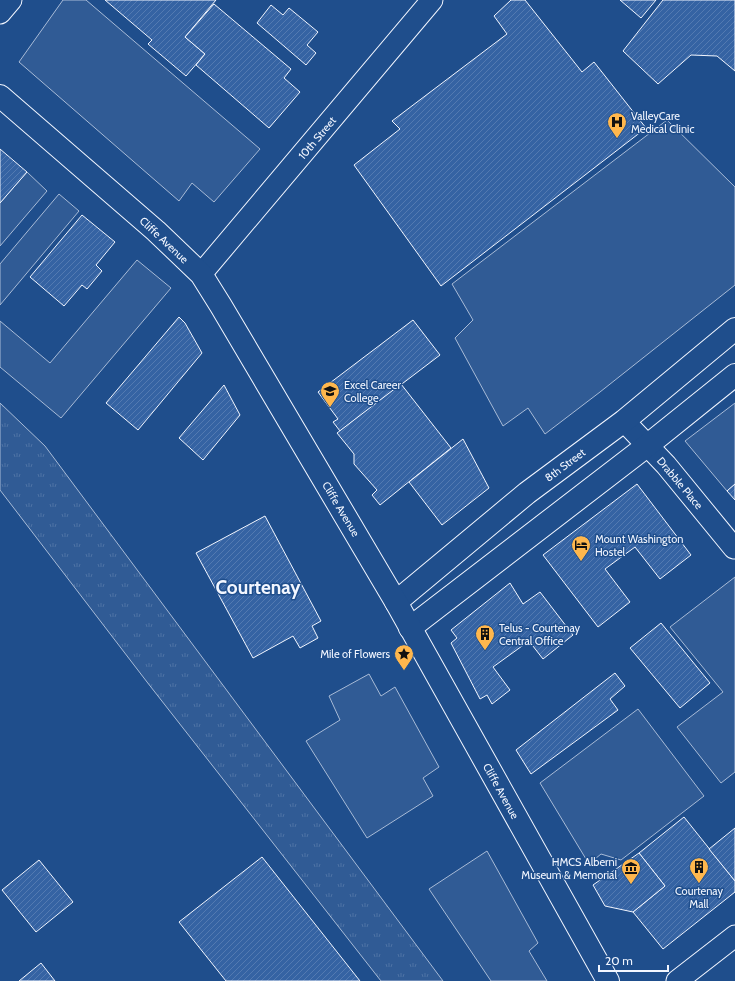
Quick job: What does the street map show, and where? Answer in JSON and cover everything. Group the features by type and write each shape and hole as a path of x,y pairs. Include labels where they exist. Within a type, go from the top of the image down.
{"main road":[{"name":"Cliffe Avenue","path":"0,96 156,231 201,274 396,602 608,981"},
{"name":"8th Street","path":"396,602 526,493 624,421 735,329"},
{"path":"410,628 648,445 735,375"}],"street":[{"path":"0,13 10,0"},
{"name":"10th Street","path":"201,274 432,0"},
{"name":"Drabble Place","path":"624,421 648,445 734,548"},
{"path":"676,981 735,936"}],"green space":[{"path":"0,403 45,446 443,981 381,981 147,682 0,490"}],"shaded area":[{"path":"63,0 86,0 260,149 214,202 192,183 179,201 19,62"},
{"path":"667,120 735,187 735,285 545,434 528,408 503,426 455,338 473,320 452,284"},
{"path":"27,172 47,191 0,246 0,203"},
{"path":"59,194 79,211 0,305 0,264"},
{"path":"137,260 171,288 61,418 0,367 0,321 50,363"},
{"path":"735,403 735,484 727,491 685,441"},
{"path":"735,577 735,772 721,783 677,727 723,692 670,627"},
{"path":"369,674 381,696 395,687 439,767 423,778 433,796 367,838 306,741 340,720 329,696"},
{"path":"638,709 704,796 621,860 601,854 589,864 540,783"},
{"path":"487,851 538,943 529,951 547,981 491,981 429,889"}],"building":[{"path":"105,0 216,0 185,37 205,54 186,76 148,44 152,40"},
{"path":"511,0 525,0 582,72 594,62 646,128 441,286 354,165 400,129 392,121 507,34 494,16"},
{"path":"620,0 656,0 641,18"},
{"path":"663,0 735,0 735,71 717,56 691,55 658,84 623,51"},
{"path":"214,4 291,69 284,78 300,92 269,128 196,65 205,54 185,37"},
{"path":"271,5 283,15 289,8 318,32 307,45 316,53 306,65 257,23"},
{"path":"0,149 27,172 0,203"},
{"path":"82,215 115,242 96,265 102,271 87,289 82,285 64,306 30,277"},
{"path":"179,317 185,323 202,353 138,430 106,403"},
{"path":"413,320 440,355 340,431 333,422 338,419 318,392"},
{"path":"401,384 451,448 380,505 372,495 377,490 354,464 354,454 337,433"},
{"path":"224,385 240,415 203,460 179,438"},
{"path":"463,439 489,488 442,525 409,482"},
{"name":"Mount Washington Hostel","path":"637,484 691,555 660,579 635,547 605,569 630,602 598,627 543,555"},
{"path":"735,484 735,500 727,491"},
{"path":"265,516 321,621 312,626 318,638 300,648 293,636 253,658 196,553"},
{"name":"Telus - Courtenay Central Office","path":"510,583 523,604 540,592 573,635 543,659 529,641 493,667 510,690 492,704 487,695 480,699 451,643 457,638 451,630"},
{"path":"661,623 710,683 680,708 630,648"},
{"path":"615,673 625,686 610,699 618,710 531,774 516,750"},
{"name":"Courtenay Mall","path":"684,817 735,881 735,892 663,949 633,912 665,886 639,853"},
{"path":"735,828 735,881 709,849"},
{"path":"639,853 665,886 633,912 605,906 593,885"},
{"path":"262,857 360,981 226,981 179,922"},
{"path":"39,860 73,902 36,932 2,890"},
{"path":"41,963 55,981 19,981"}],"place":[{"name":"ValleyCare Medical Clinic","path":"617,139"},
{"name":"Excel Career College","path":"330,408"},
{"name":"Mount Washington Hostel","path":"581,562"},
{"name":"Telus - Courtenay Central Office","path":"485,651"},
{"name":"Mile of Flowers","path":"404,671"},
{"name":"Courtenay Mall","path":"699,884"},
{"name":"HMCS Alberni Museum & Memorial","path":"631,885"}],"district":[{"name":"Courtenay","path":"258,587"}]}
